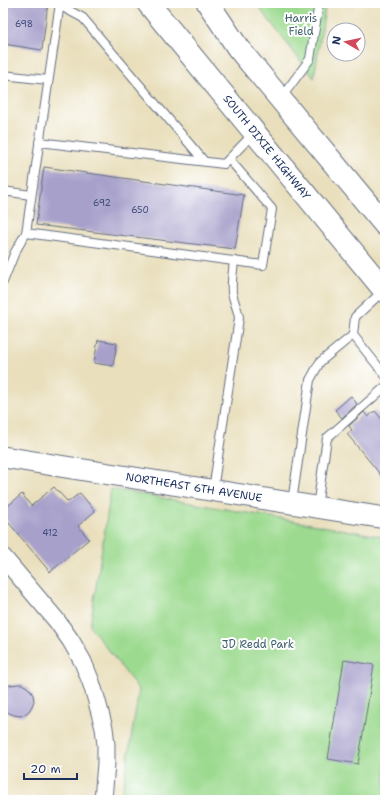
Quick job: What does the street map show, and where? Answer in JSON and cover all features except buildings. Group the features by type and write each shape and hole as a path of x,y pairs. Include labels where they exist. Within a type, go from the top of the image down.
{"highway":[{"name":"SOUTH DIXIE HIGHWAY","path":"148,3 385,290"},
{"path":"208,3 238,48 385,225"}],"street":[{"name":"NORTHEAST 6TH AVENUE","path":"3,457 385,518"},
{"path":"3,556 57,621 83,662 96,698 104,728 106,764 103,800"}],"lane":[{"path":"281,99 310,59 320,3"},
{"path":"3,282 15,252 26,233 60,4 83,18 204,161"},
{"path":"3,75 48,80"},
{"path":"39,142 224,164 255,132"},
{"path":"26,233 263,265 272,209 229,159"},
{"path":"3,191 31,195"},
{"path":"213,490 239,318 232,287 234,261"},
{"path":"385,290 355,316 354,335 385,375"},
{"path":"292,503 310,380 320,362 354,335"},
{"path":"316,507 327,438 385,387"}],"green space":[{"name":"Harris Field","path":"255,3 326,3 314,78 257,5"},
{"name":"JD Redd Park","path":"111,489 385,537 385,800 121,800 139,690 90,626"}]}
